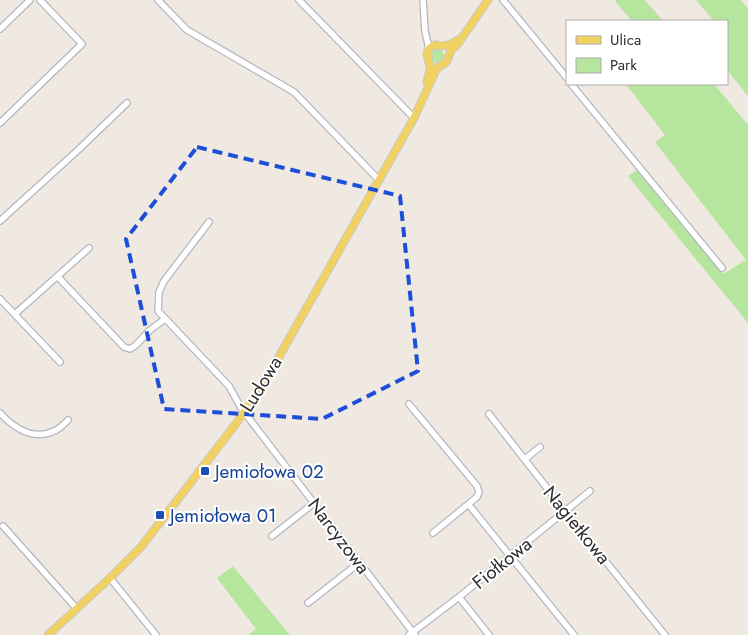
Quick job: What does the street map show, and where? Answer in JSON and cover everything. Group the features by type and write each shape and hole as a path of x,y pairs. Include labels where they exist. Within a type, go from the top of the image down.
{"main road":[{"name":"Ludowa","path":"48,635 141,547 245,412 263,384 414,118 436,70 447,61 448,56 488,0"},
{"path":"428,50 432,46 451,44 460,39"},
{"path":"440,45 448,52 448,56"},
{"name":"Ludowa","path":"424,97 430,68 426,56 428,50"},
{"path":"428,62 433,66 439,66"}],"street":[{"path":"0,29 30,0"},
{"path":"0,123 82,44 40,0"},
{"path":"158,0 184,28 297,94 379,180"},
{"path":"299,0 414,118"},
{"path":"423,0 428,50"},
{"path":"503,0 566,77"},
{"path":"425,24 431,38 440,45"},
{"path":"572,85 722,268"},
{"path":"0,221 127,103"},
{"path":"58,277 124,347 130,349 165,319 158,311 158,298 161,287 209,222"},
{"path":"15,314 89,248"},
{"path":"0,298 60,362"},
{"name":"Narcyzowa","path":"165,319 229,386 242,408 412,634"},
{"path":"409,404 478,486 479,492 477,497 433,533"},
{"path":"0,413 12,424 28,433 52,432 58,430 68,420"},
{"name":"Nagietkowa","path":"489,414 666,635"},
{"path":"525,459 540,447"},
{"name":"Fiołkowa","path":"412,634 590,491"},
{"path":"272,536 314,503"},
{"path":"469,505 574,635"},
{"path":"3,526 77,609"},
{"path":"308,603 359,562"},
{"path":"110,578 156,635"},
{"path":"459,598 489,635"}],"highlighted area":[{"path":"197,147 400,196 418,371 322,419 164,409 126,239"}],"green space":[{"path":"645,0 662,20 631,20 615,1"},
{"path":"696,0 741,0 748,9 748,96 728,71 728,20 712,19"},
{"path":"437,49 442,51 444,56 442,61 437,63 432,61 430,56 432,51"},
{"path":"627,85 715,85 748,125 748,323 628,176 637,170 723,274 746,260 655,142 665,135"},
{"path":"233,566 290,635 248,635 256,629 217,578"}],"place":[{"name":"Jemiołowa 02","path":"205,471"},
{"name":"Jemiołowa 01","path":"160,515"}]}
